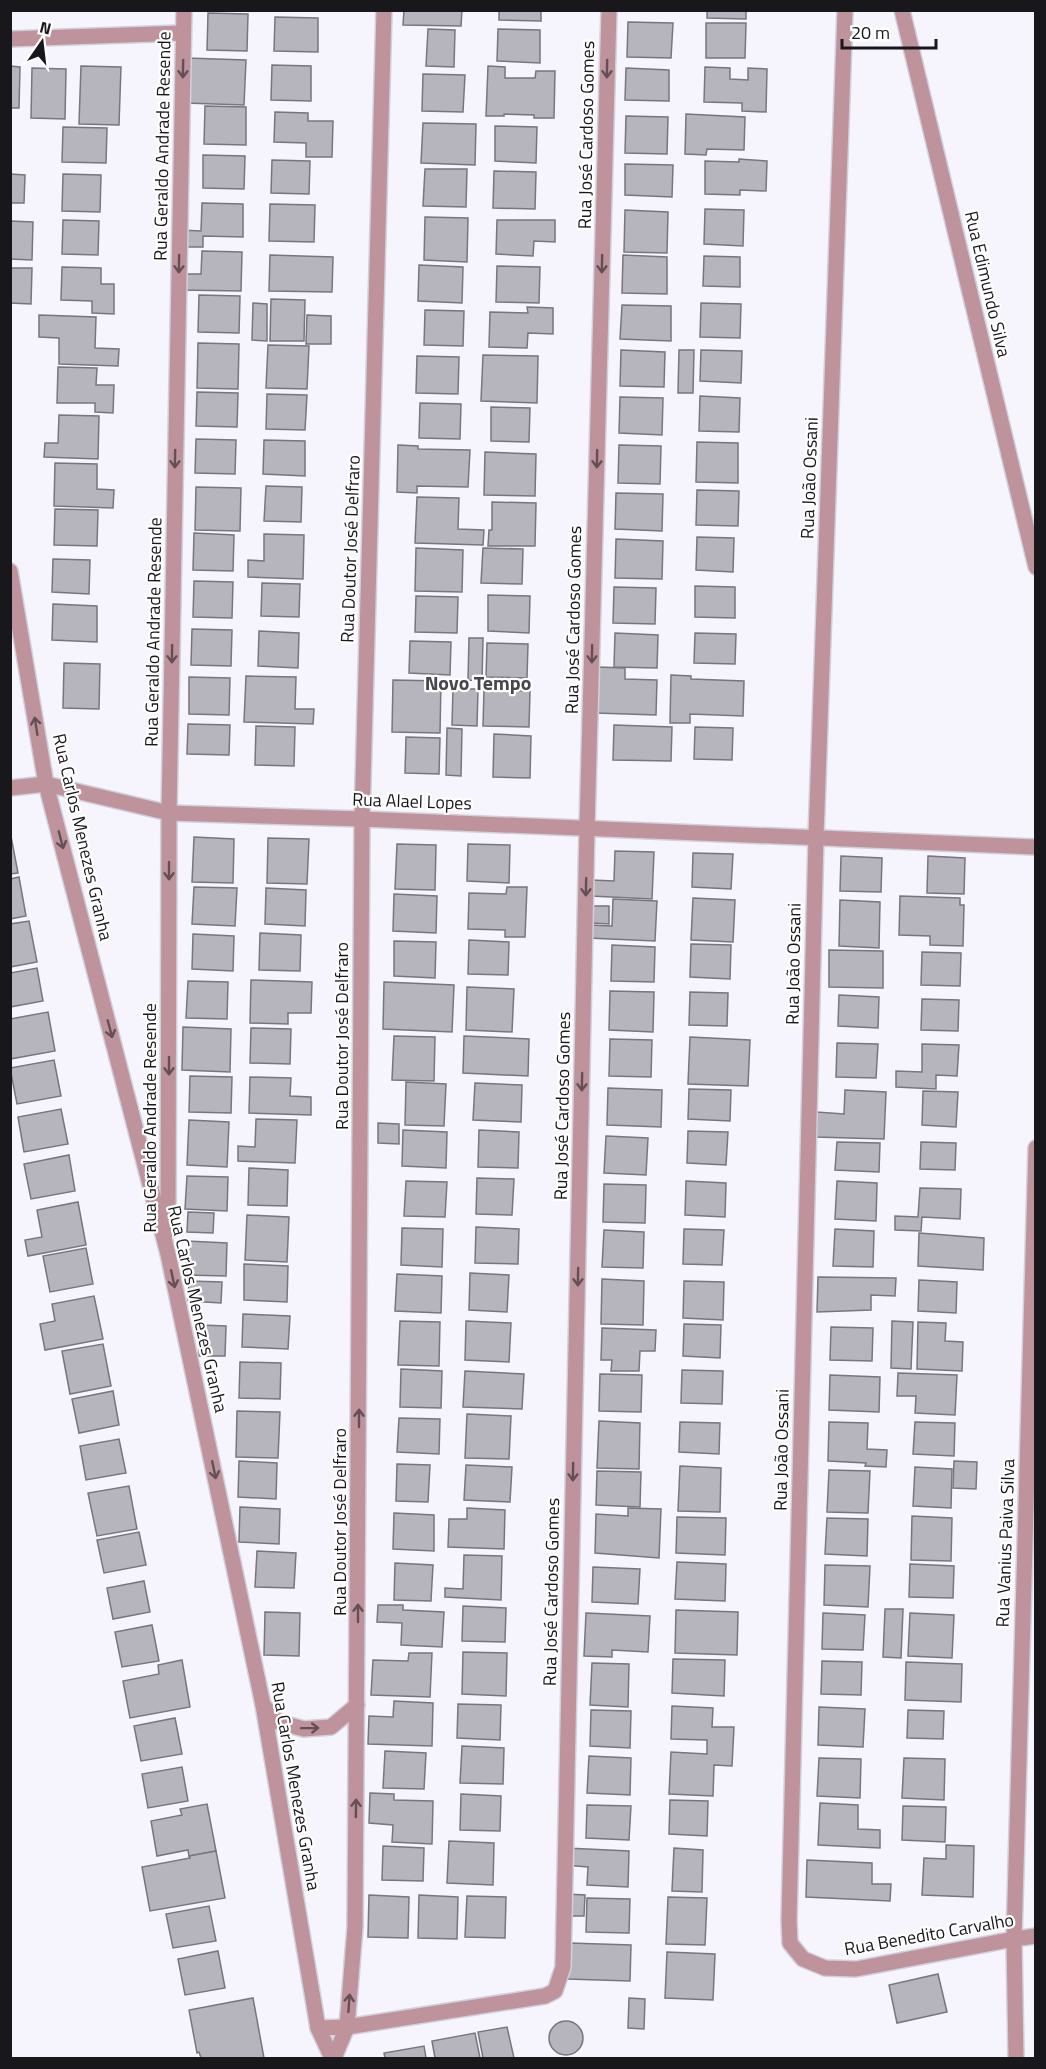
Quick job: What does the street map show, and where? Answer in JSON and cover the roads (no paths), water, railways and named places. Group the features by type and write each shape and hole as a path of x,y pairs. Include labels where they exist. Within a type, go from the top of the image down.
{"street":[{"name":"Rua Geraldo Andrade Resende","path":"168,1254 169,813 184,10"},
{"name":"Rua Doutor José Delfraro","path":"333,2058 347,2026 355,1927 362,819 384,10"},
{"name":"Rua José Cardoso Gomes","path":"347,2026 545,1995 555,1991 562,1967 587,828 609,10"},
{"name":"Rua João Ossani","path":"789,1920 816,837 845,10"},
{"name":"Rua Edimundo Silva","path":"902,10 1035,567"},
{"path":"10,39 183,33"},
{"name":"Rua Carlos Menezes Granha","path":"10,571 46,784 168,1254 263,1705 318,2028 333,2058"},
{"name":"Rua Alael Lopes","path":"10,788 46,784 169,813 1035,847"},
{"name":"Rua Vanius Paiva Silva","path":"1016,2058 1014,1939 1035,1148"},
{"path":"263,1705 278,1722 304,1729 331,1727 357,1705"},
{"name":"Rua Benedito Carvalho","path":"789,1920 790,1943 803,1959 825,1968 856,1969 1035,1936"},
{"path":"318,2028 347,2026"}],"district":[{"name":"Novo Tempo","path":"478,682"}]}
